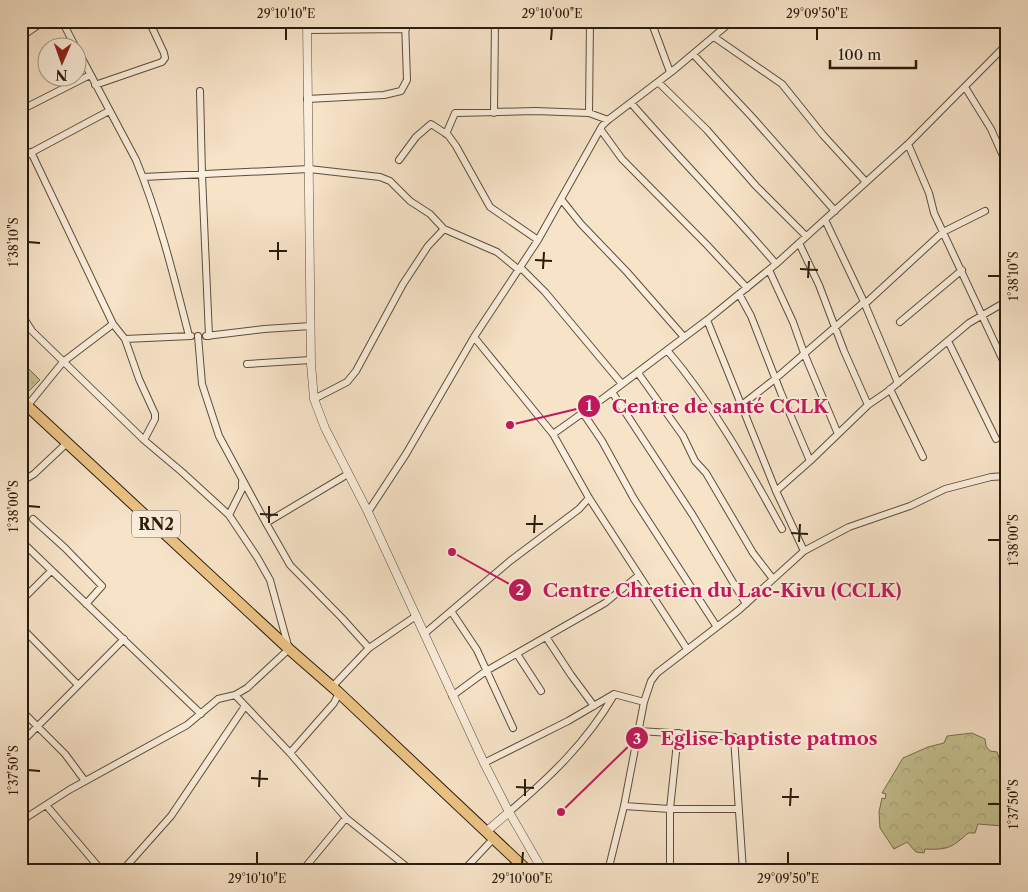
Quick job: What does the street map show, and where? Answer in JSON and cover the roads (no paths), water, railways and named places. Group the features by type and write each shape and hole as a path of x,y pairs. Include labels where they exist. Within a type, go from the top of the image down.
{"highway":[{"name":"RN2","path":"24,402 491,834 528,871"}],"street":[{"path":"21,37 44,21"},
{"path":"62,21 71,38"},
{"path":"96,85 162,62 165,58 164,53 149,21"},
{"path":"307,21 311,360 314,399 325,428 368,512 484,762 509,812 543,871"},
{"path":"494,113 495,21"},
{"path":"589,114 590,21"},
{"path":"651,21 670,72"},
{"path":"368,512 406,454 474,337 538,240 608,120 732,21"},
{"path":"307,30 405,25 407,80 401,91 384,95 307,98"},
{"path":"714,37 782,84 823,135 866,182"},
{"path":"553,434 638,373 776,264 908,144 1007,44"},
{"path":"693,54 835,210"},
{"path":"88,71 136,160 143,177 176,283 188,336"},
{"path":"21,110 90,75"},
{"path":"658,82 806,236"},
{"path":"965,87 991,129 1007,165"},
{"path":"200,91 209,336"},
{"path":"631,103 776,264"},
{"path":"21,158 109,111"},
{"path":"446,134 455,113 536,111 589,114 608,120"},
{"path":"399,160 416,137 431,124 446,134 465,161 490,207 538,240"},
{"path":"601,130 622,159 747,288"},
{"path":"908,144 929,193 934,213 1007,369"},
{"path":"31,152 114,324 125,339 139,379 155,414 155,419 144,440"},
{"path":"143,177 309,169 336,170 385,178 410,202 430,214 444,229 497,252 520,269 545,292 622,384"},
{"path":"561,199 581,224 627,272 684,337"},
{"path":"743,404 775,379 864,302 867,302 943,232 985,211"},
{"path":"824,221 864,302 898,383"},
{"path":"314,399 347,382 356,371 403,284 428,246 444,229"},
{"path":"799,243 819,285 868,405"},
{"path":"769,270 793,322 838,434"},
{"path":"900,322 962,270"},
{"path":"739,294 751,316 810,462"},
{"path":"776,491 810,462 868,405 898,383 969,323 1007,301"},
{"path":"21,314 32,331 63,362 144,440 229,515 270,580 289,649 248,688 235,695 218,699 187,725 85,781 21,820"},
{"path":"707,320 743,404 776,491 804,551"},
{"path":"24,402 63,362 114,324"},
{"path":"125,339 209,336 264,329 311,326"},
{"path":"198,336 202,384 219,436 242,482 290,565 369,648"},
{"path":"474,337 553,434 589,498 688,649"},
{"path":"948,341 996,440"},
{"path":"667,350 707,403 750,470 782,529"},
{"path":"247,364 311,360"},
{"path":"638,373 683,436 695,461 706,473 750,547 774,579"},
{"path":"890,389 923,457"},
{"path":"612,392 692,514 746,604"},
{"path":"583,413 639,506 717,627"},
{"path":"21,482 34,474 68,442"},
{"path":"266,523 348,474"},
{"path":"608,871 624,806 644,702 651,681 657,673 746,604 804,551 849,528 910,506 945,488 1007,476"},
{"path":"229,515 242,489 242,482"},
{"path":"424,634 510,561 579,508 589,498"},
{"path":"33,519 102,586 86,604"},
{"path":"21,541 201,714"},
{"path":"21,601 51,571"},
{"path":"452,696 486,671 605,603 639,575"},
{"path":"452,611 477,650 513,728"},
{"path":"290,753 334,703 335,690 369,648 416,616"},
{"path":"21,627 78,685"},
{"path":"546,636 594,706"},
{"path":"21,743 124,639"},
{"path":"517,654 541,690"},
{"path":"484,762 614,694 644,702"},
{"path":"462,871 509,812 559,768 576,750 614,694"},
{"path":"235,695 290,753 346,818 412,871"},
{"path":"122,871 170,816 245,706"},
{"path":"21,710 65,754 85,781"},
{"path":"639,731 734,737 743,871"},
{"path":"670,871 670,809 678,733"},
{"path":"46,805 102,871"},
{"path":"624,806 670,809 738,809"},
{"path":"302,871 346,818"},
{"path":"307,865 314,871"}],"place":[{"name":"Centre de santé CCLK","path":"510,425"},
{"name":"Centre Chretien du Lac-Kivu (CCLK)","path":"452,552"},
{"name":"Eglise baptiste patmos","path":"561,812"}]}
